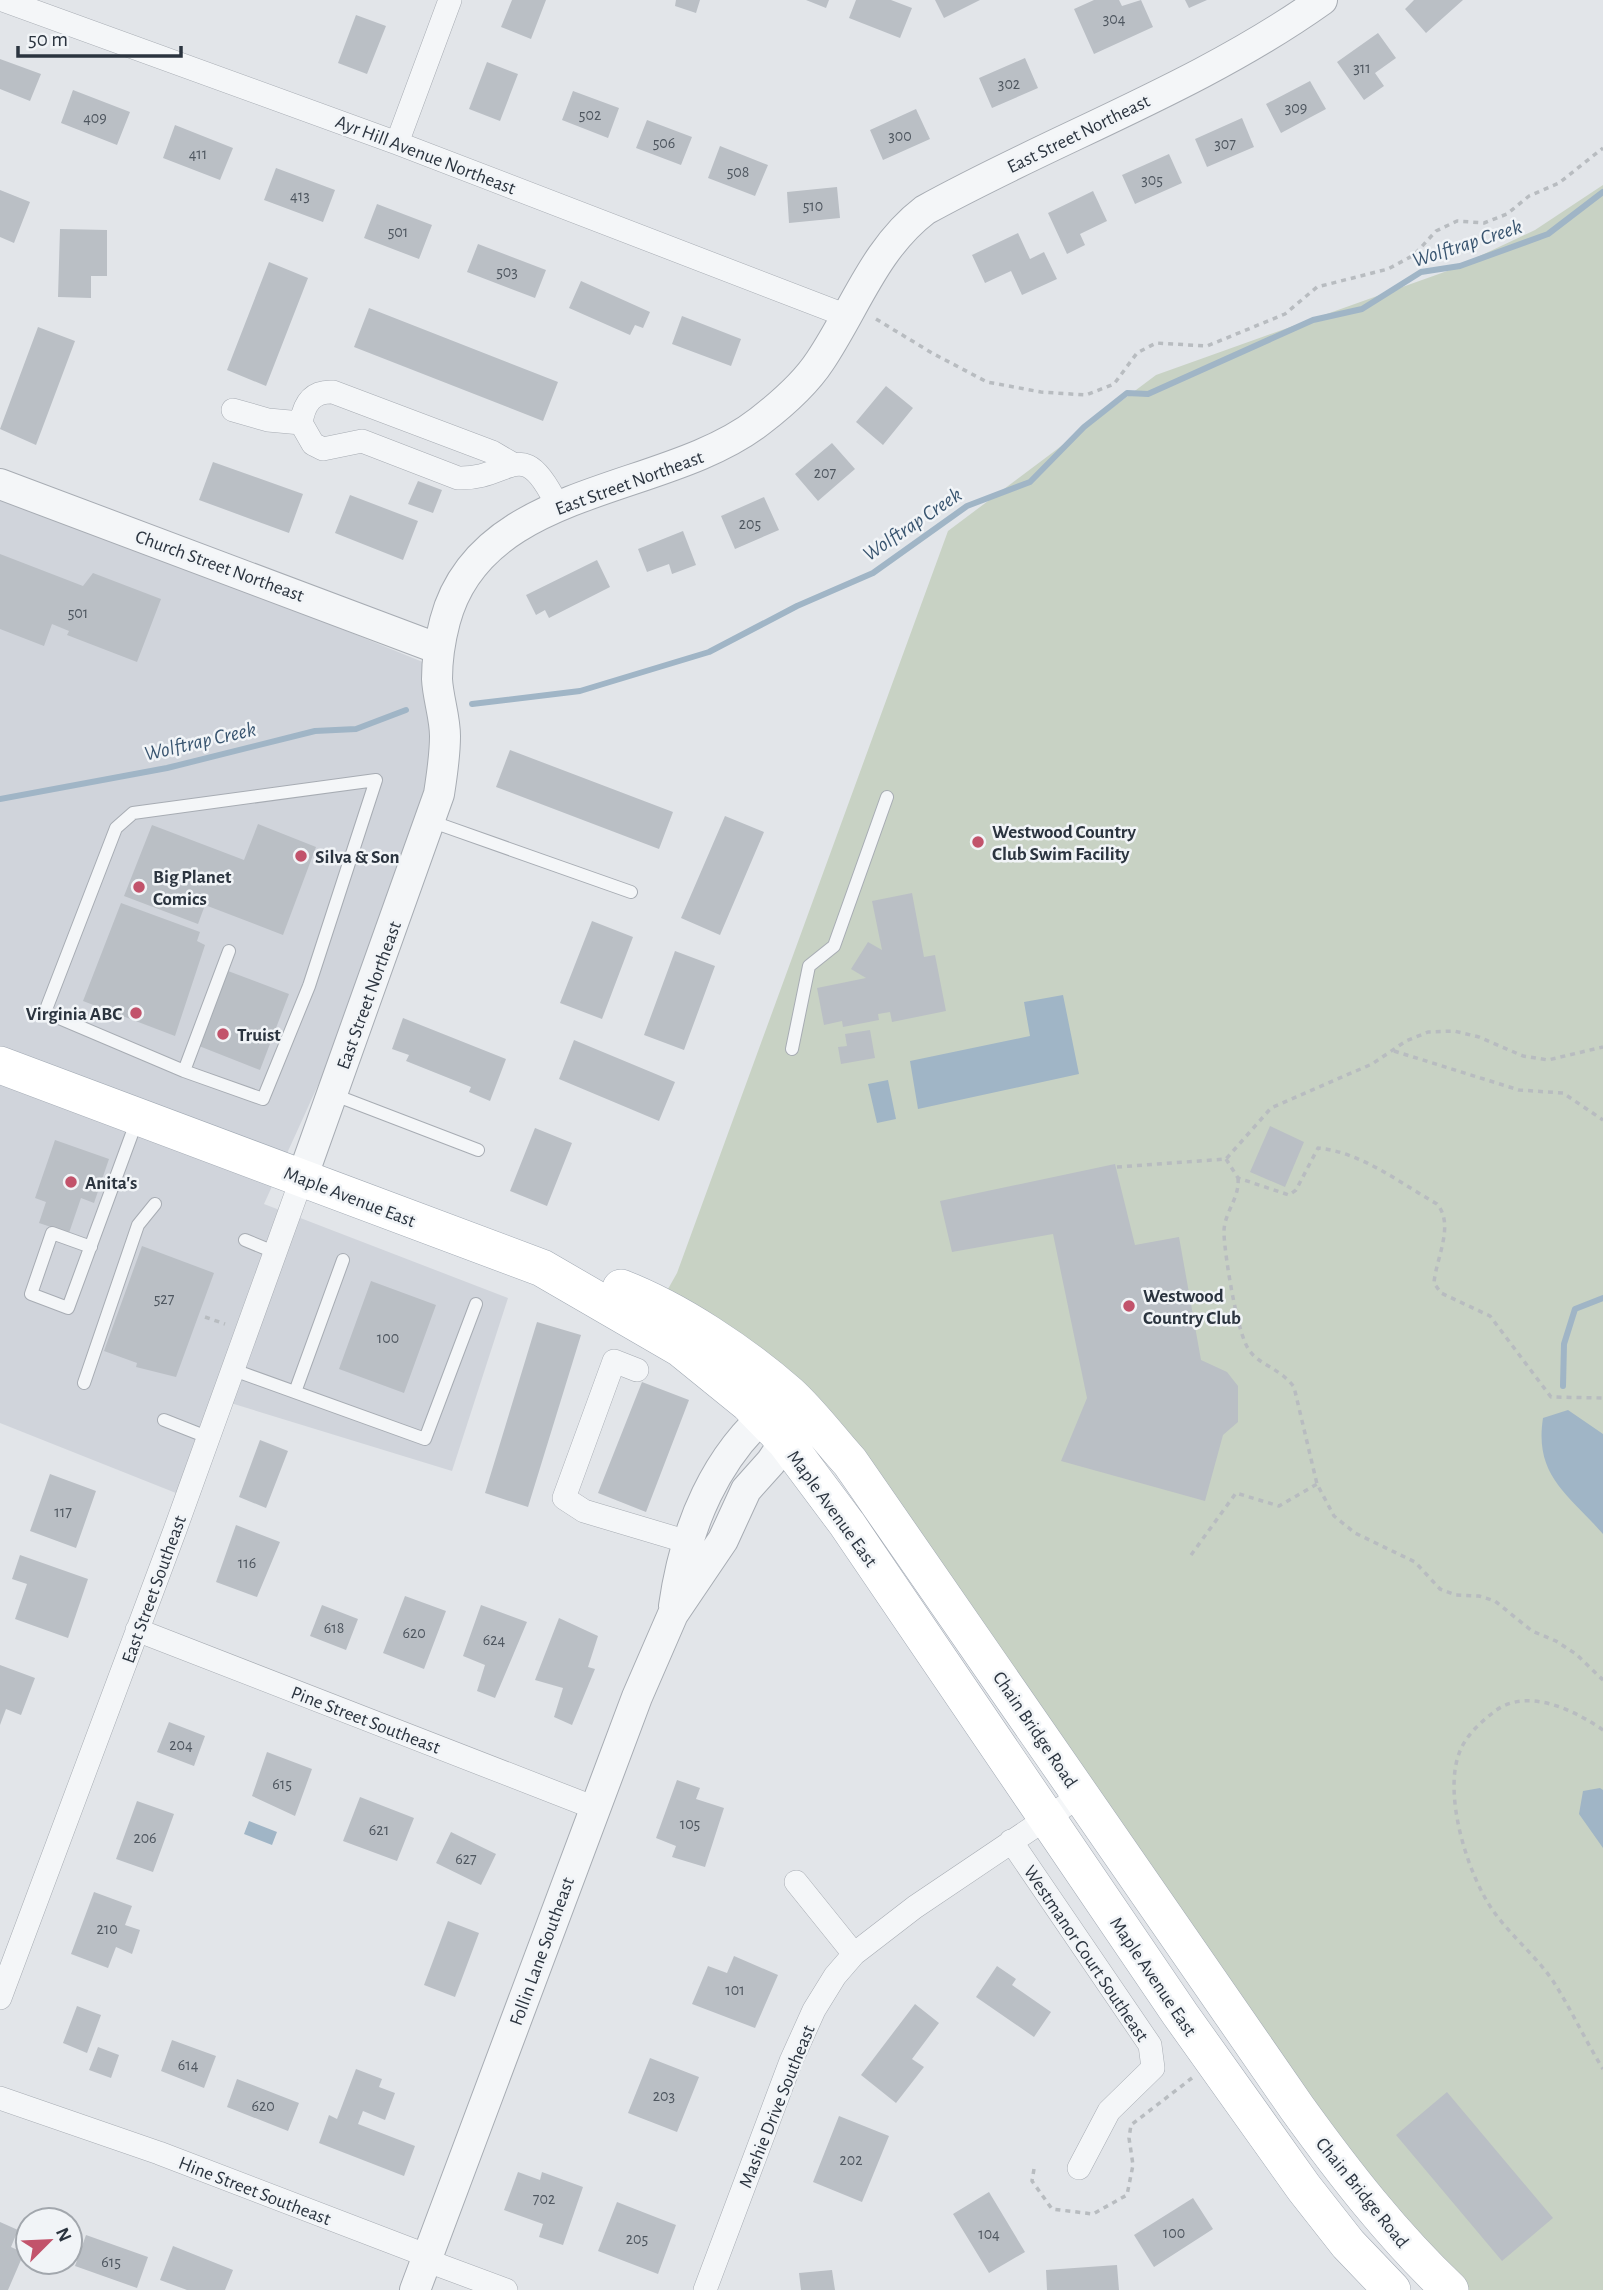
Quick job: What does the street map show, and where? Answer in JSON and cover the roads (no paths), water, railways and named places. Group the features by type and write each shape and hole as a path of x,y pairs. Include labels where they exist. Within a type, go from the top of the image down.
{"main road":[{"name":"Maple Avenue East","path":"0,1065 542,1268 680,1348 779,1417 847,1524 1180,2014 1304,2188 1348,2244 1392,2290"},
{"name":"Chain Bridge Road","path":"779,1417 850,1462 887,1512 1209,1985 1349,2179 1398,2237 1450,2290"}],"street":[{"name":"Ayr Hill Avenue Northeast","path":"3,0 397,143 847,316"},
{"path":"397,143 450,0"},
{"name":"East Street Northeast","path":"302,1178 430,821 444,763 445,733 437,679 439,649 454,598 475,564 497,542 522,524 558,507 690,461 728,443 760,422 796,389 819,363 887,246 925,210 1187,80 1268,36 1322,0"},
{"path":"511,463 469,478 458,478 369,443 356,441 323,449 313,444 301,423 308,401 322,392 333,392 492,452 511,463 541,474 558,507"},
{"path":"233,410 268,420 301,423"},
{"path":"369,443 379,410"},
{"name":"Church Street Northeast","path":"0,484 439,649"},
{"name":"East Street Southeast","path":"0,1998 138,1630 302,1178"},
{"path":"637,1370 614,1362 564,1498 584,1511 688,1542"},
{"name":"Follin Lane Southeast","path":"673,1614 680,1566 706,1493 721,1468 779,1417"},
{"name":"Follin Lane Southeast","path":"415,2290 595,1808 673,1614 723,1540 746,1490 771,1462 779,1417"},
{"name":"Pine Street Southeast","path":"138,1630 595,1808"},
{"name":"Mashie Drive Southeast","path":"705,2290 791,2060 814,2010 835,1976 854,1954 915,1907 1081,1795"},
{"name":"Westmanor Court Southeast","path":"1011,1842 1150,2045 1153,2068 1109,2111 1079,2168"},
{"path":"796,1882 854,1954"},
{"name":"Hine Street Southeast","path":"0,2098 159,2154 428,2256 436,2264 506,2290"}],"lane":[{"path":"376,780 309,986 263,1099 184,1071 46,1012 116,828 133,813 376,780"},
{"path":"792,1049 809,966 834,946 887,797"},
{"path":"430,821 631,892"},
{"path":"184,1071 229,951"},
{"path":"332,1094 478,1150"},
{"path":"91,1247 52,1233 31,1294 68,1308 91,1247 139,1117"},
{"path":"84,1383 138,1225 155,1204"},
{"path":"245,1240 274,1252"},
{"path":"295,1392 343,1260"},
{"path":"231,1369 425,1439 476,1304"},
{"path":"164,1420 207,1437"}],"water":[{"path":"1063,995 1079,1074 918,1109 910,1061 1030,1036 1024,1002"},
{"path":"888,1080 896,1119 877,1123 868,1084"},
{"path":"1568,1410 1603,1434 1603,1534 1556,1483 1544,1455 1543,1418"},
{"path":"1600,1788 1603,1790 1603,1848 1579,1814 1583,1791"},
{"path":"249,1821 277,1832 272,1845 244,1834"}],"waterway":[{"name":"Wolftrap Creek","path":"472,704 580,691 709,652 797,606 873,573 967,506 1030,482 1084,427 1127,393 1148,394 1313,320 1362,309 1421,272 1460,266 1548,234 1603,192"},
{"name":"Wolftrap Creek","path":"0,799 167,768 315,731 356,729 406,710"},
{"path":"1563,1386 1564,1344 1575,1309 1603,1298"}],"place":[{"name":"Westwood Country Club Swim Facility","path":"978,842"},
{"name":"Silva & Son","path":"301,856"},
{"name":"Big Planet Comics","path":"139,887"},
{"name":"Virginia ABC","path":"136,1013"},
{"name":"Truist","path":"223,1034"},
{"name":"Anita's","path":"71,1182"},
{"name":"Westwood Country Club","path":"1129,1306"}]}
